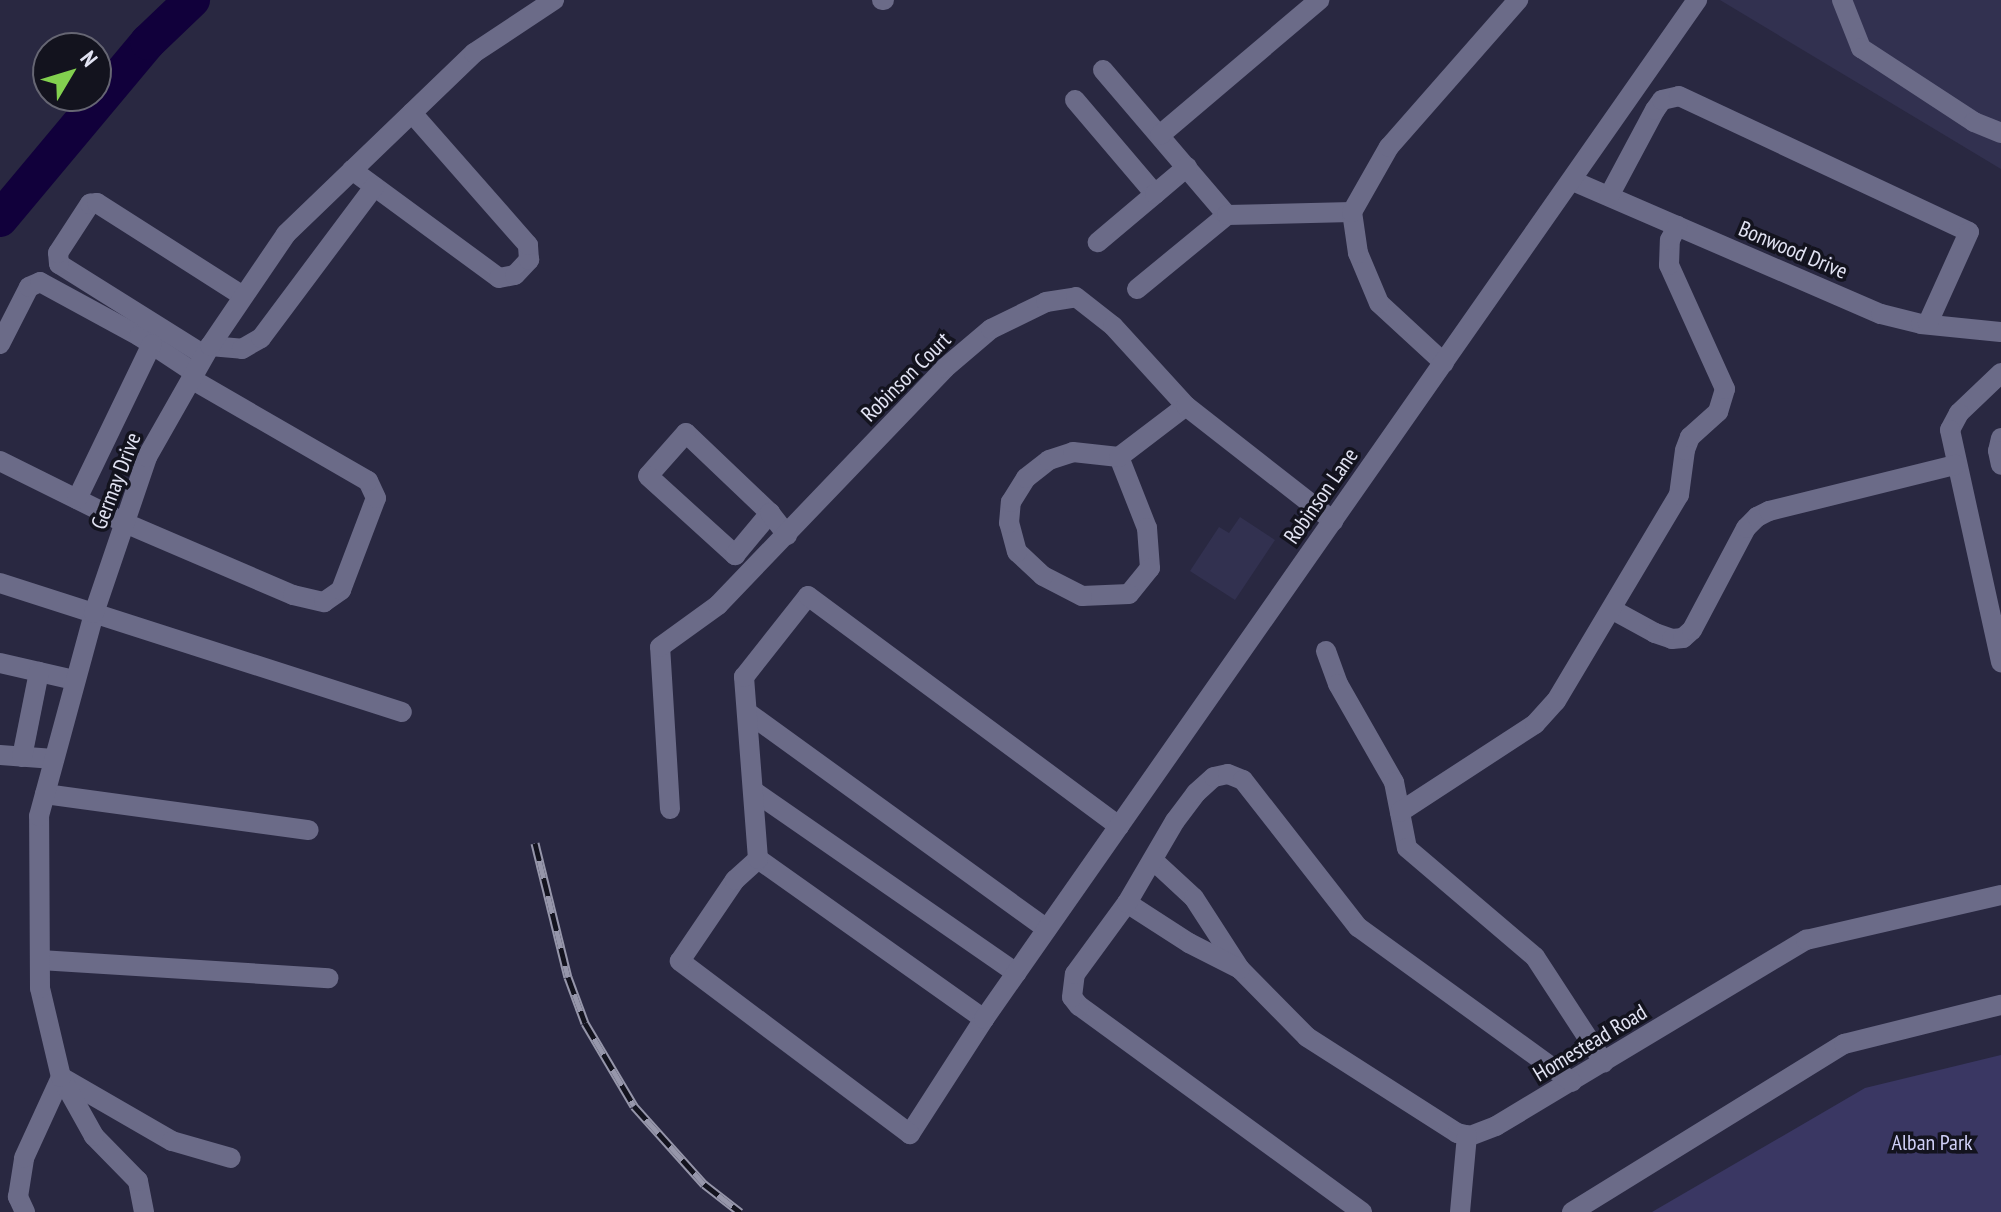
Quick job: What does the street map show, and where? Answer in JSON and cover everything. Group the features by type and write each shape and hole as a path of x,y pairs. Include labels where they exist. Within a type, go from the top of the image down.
{"street":[{"name":"Germay Drive","path":"144,1212 138,1181 94,1136 61,1077 40,988 39,816 94,613 147,457 200,363 286,234 323,198 363,179 474,53 554,0"},
{"path":"1160,135 1319,0"},
{"path":"1444,363 1379,303 1358,253 1352,212 1389,147 1518,0"},
{"name":"Robinson Lane","path":"758,859 735,880 680,961 910,1134 984,1019 1697,0"},
{"path":"1842,0 1861,48 1974,122 2001,133"},
{"path":"1103,70 1227,215"},
{"path":"1609,196 1662,100 1679,96 1969,232 1928,323"},
{"path":"1075,100 1155,194"},
{"path":"0,344 29,287 40,282 152,344 200,363 242,349 261,338 348,221 363,179 499,278 515,275 529,260 528,245 415,117"},
{"path":"1098,242 1187,167"},
{"name":"Bonwood Drive","path":"1573,181 1881,314 2001,332"},
{"path":"323,198 348,221"},
{"path":"0,461 125,523 293,595 324,602 341,590 376,498 368,481 59,264 58,253 90,204 97,203 243,296"},
{"path":"1137,289 1227,215 1352,212"},
{"path":"1400,812 1535,724 1556,701 1679,495 1685,450 1690,437 1718,412 1724,401 1725,389 1669,265 1670,240 1677,226"},
{"name":"Robinson Court","path":"670,809 660,647 718,605 945,368 991,329 1046,302 1076,297 1113,326 1186,406 1333,521"},
{"path":"77,499 152,344"},
{"path":"2001,373 1959,413 1950,430 1955,465 2001,662"},
{"path":"1959,413 2001,394"},
{"path":"1119,457 1147,528 1150,568 1129,594 1082,596 1043,576 1017,552 1009,523 1011,502 1026,478 1049,460 1073,452 1119,457 1186,406"},
{"path":"770,513 735,555 648,476 686,433 770,513 787,535"},
{"path":"2001,438 1998,451 2001,465"},
{"path":"1613,610 1655,633 1672,639 1683,638 1692,630 1746,528 1757,517 1769,511 1955,465"},
{"path":"0,583 402,712"},
{"path":"984,1019 758,859 744,677 808,596 1119,826"},
{"path":"1326,651 1338,684 1394,782 1407,848 1425,867 1535,957 1604,1063"},
{"path":"0,663 74,680"},
{"path":"22,757 39,672"},
{"path":"747,712 1047,929"},
{"path":"0,755 54,759"},
{"path":"1362,1212 1079,1006 1072,997 1075,974 1127,903 1175,821 1196,793 1214,777 1228,774 1243,780 1358,927 1572,1082"},
{"path":"755,792 1016,973"},
{"path":"45,794 309,830"},
{"path":"1154,861 1194,898 1240,969 1307,1037 1457,1133 1467,1135 1460,1212"},
{"name":"Homestead Road","path":"1467,1135 1496,1126 1806,940 2001,895"},
{"path":"1127,903 1189,943 1240,969"},
{"path":"40,960 328,978"},
{"path":"1572,1212 1844,1044 2001,1005"},
{"path":"25,1212 18,1197 24,1158 61,1077 172,1141 231,1158"}],"shaded area":[{"path":"1720,0 2001,0 2001,169"},
{"path":"1240,517 1275,540 1235,600 1190,571 1219,527 1229,533"}],"green space":[{"name":"Alban Park","path":"2001,1055 2001,1212 1652,1212 1865,1088"}],"waterway":[{"path":"0,219 148,42 192,0"}],"railway":[{"path":"535,843 568,977 585,1023 634,1106 704,1184 740,1212"}]}
